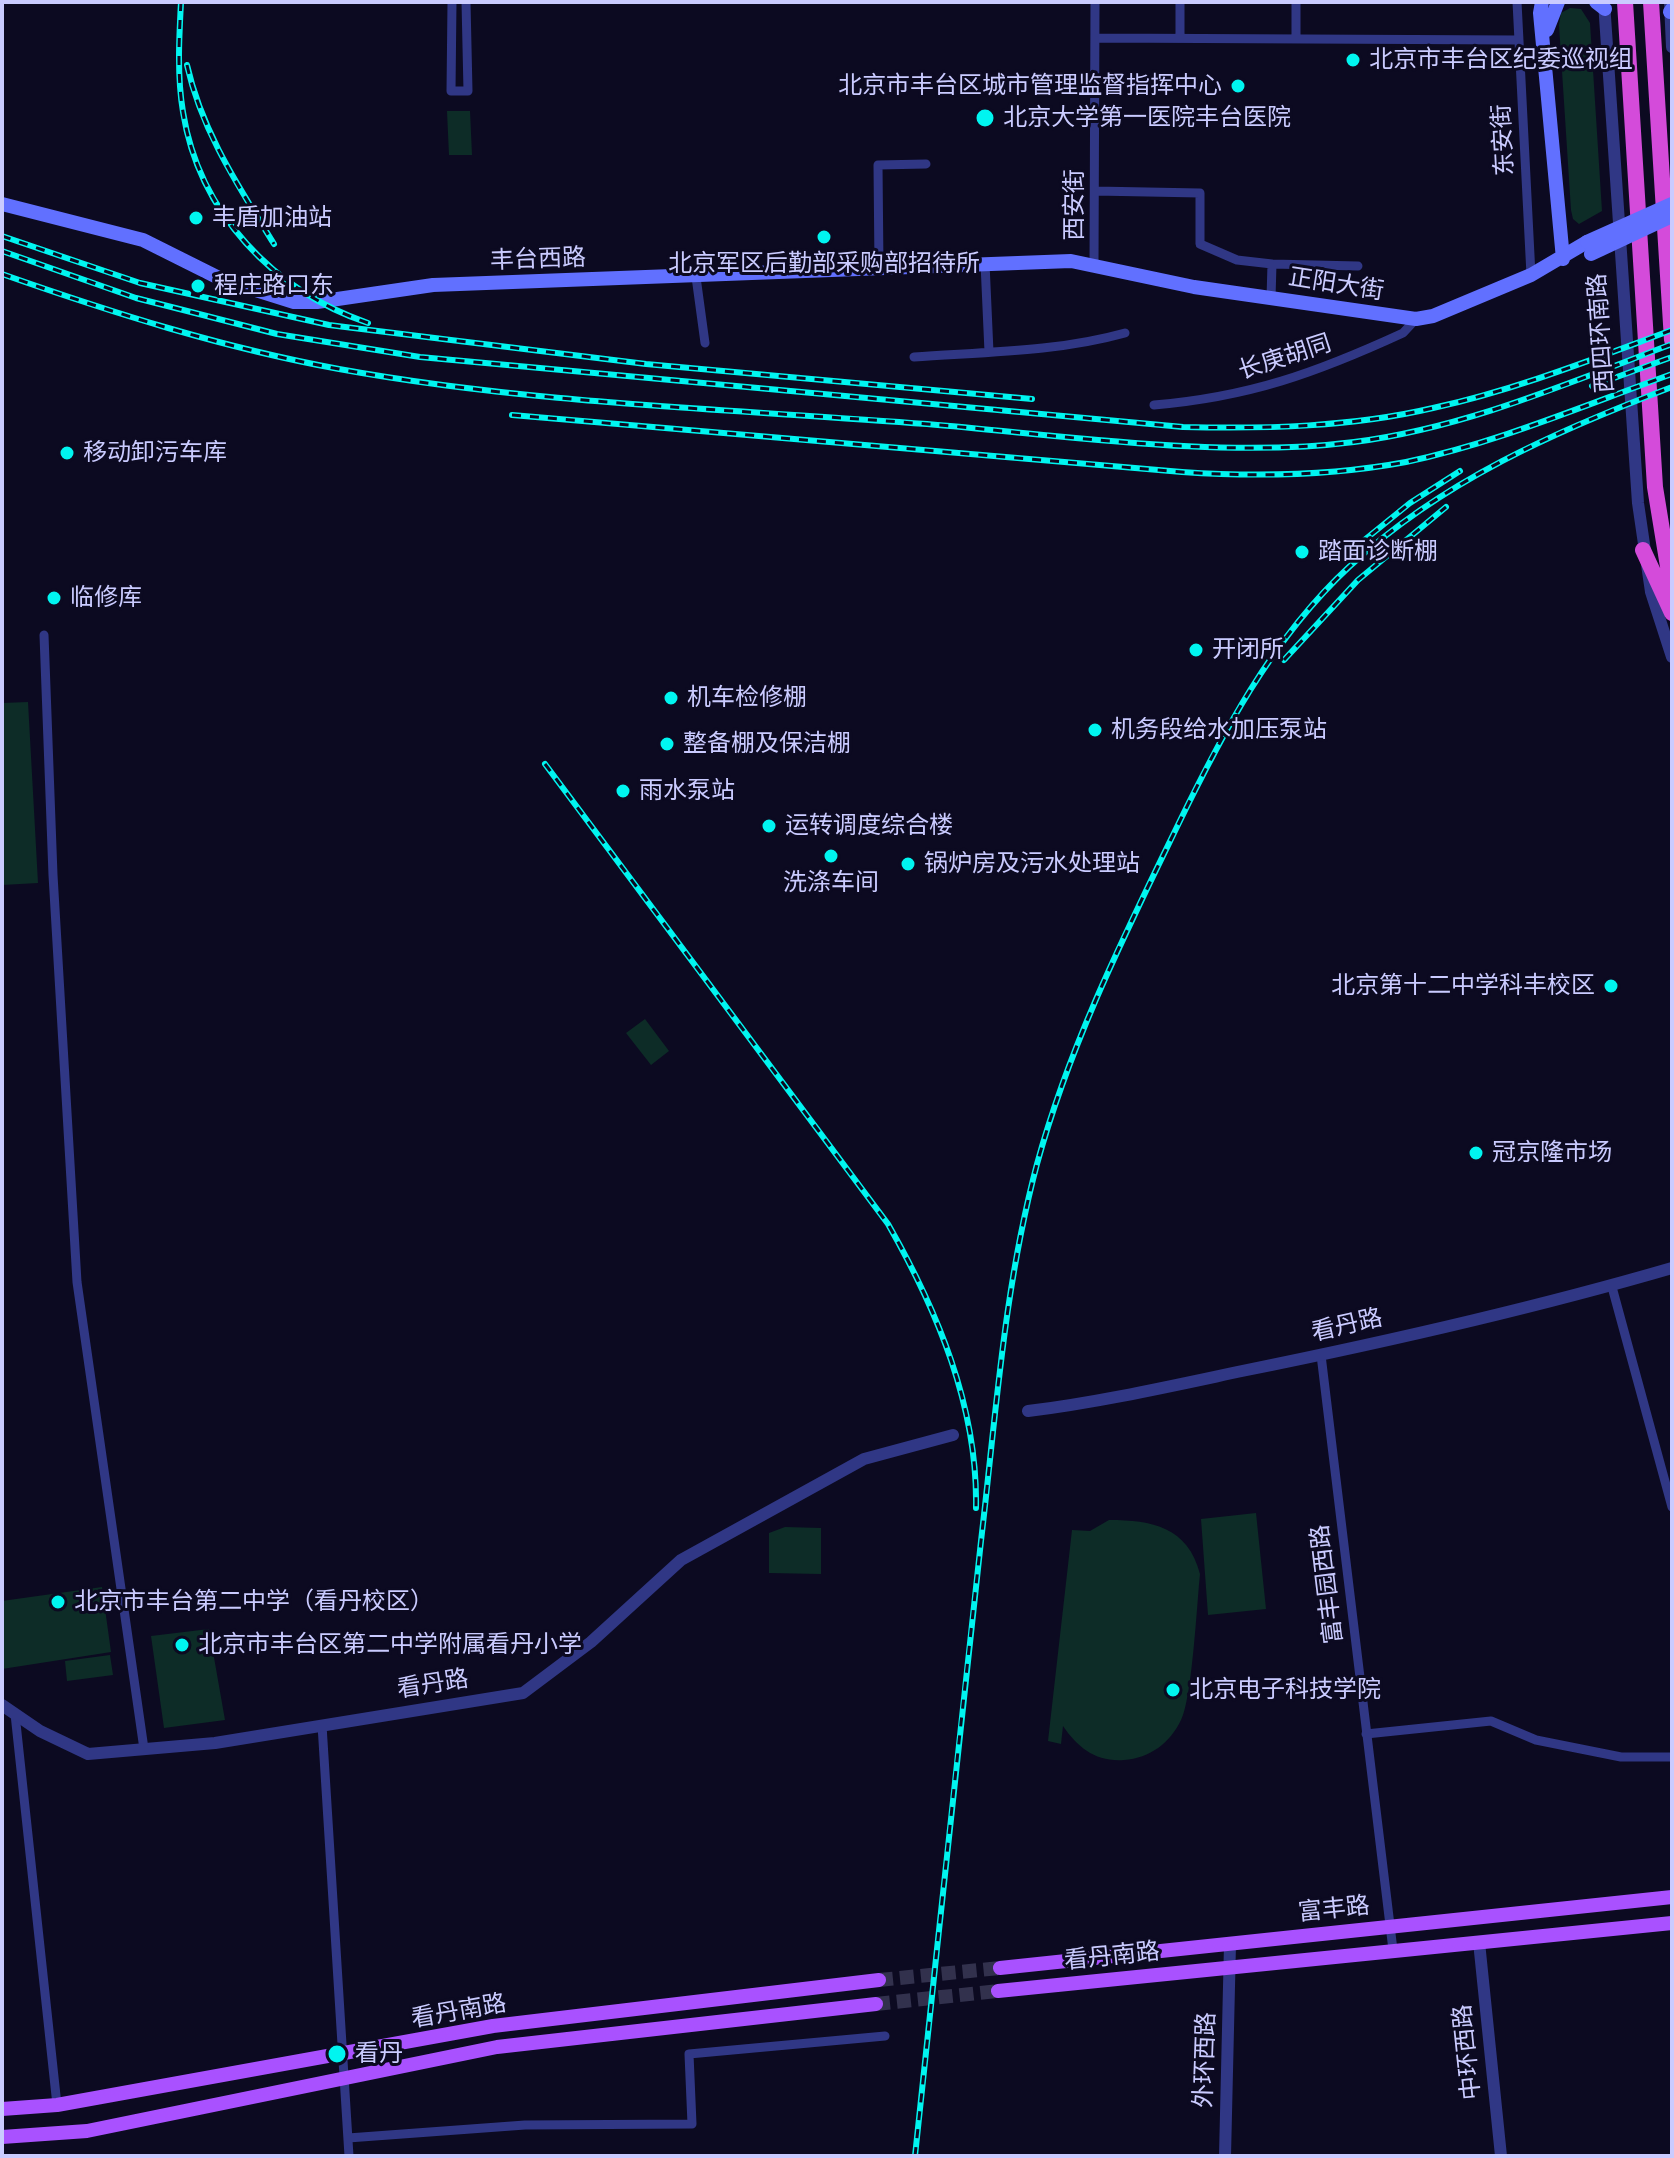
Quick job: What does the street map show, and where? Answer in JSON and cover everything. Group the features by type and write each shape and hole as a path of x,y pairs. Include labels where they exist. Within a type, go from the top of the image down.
{"highway":[{"name":"西四环南路","path":"1625,2 1655,487 1672,591"},
{"path":"1651,2 1672,340"},
{"path":"1643,550 1672,613"}],"main road":[{"path":"1542,2 1540,13 1545,39 1563,259"},
{"path":"1545,39 1550,16 1558,2"},
{"name":"丰台西路","path":"2,204 143,240 221,279 294,302 317,302 433,285 696,277 985,263 1094,264"},
{"name":"正阳大街","path":"1589,248 1672,204"},
{"name":"正阳大街","path":"1094,264 1181,284 1416,319 1433,316 1589,248 1672,216"},
{"name":"富丰路","path":"1000,1968 1672,1897"},
{"name":"富丰路","path":"1231,1966 1672,1923"},
{"name":"看丹南路","path":"998,1991 1231,1966"},
{"name":"看丹南路","path":"2,2109 57,2105 343,2056 493,2026 879,1980"},
{"name":"看丹南路","path":"2,2137 87,2131 497,2047 876,2004"}],"street":[{"path":"452,2 451,91 468,91 466,2"},
{"name":"西安街","path":"1094,264 1095,2"},
{"path":"1180,2 1180,38"},
{"path":"1296,2 1296,39"},
{"name":"东安街","path":"1517,2 1531,275"},
{"name":"西四环南路","path":"1602,4 1643,550 1651,592 1672,657"},
{"path":"1671,8 1672,47"},
{"path":"1095,38 1518,40"},
{"path":"879,267 878,165 926,164"},
{"path":"1095,191 1200,193 1200,244 1237,260 1358,266"},
{"path":"985,263 989,352"},
{"path":"1271,298 1272,264"},
{"path":"696,277 705,343"},
{"name":"长庚胡同","path":"1154,405 1200,401 1283,384 1403,333 1416,319"},
{"path":"914,357 1098,340 1125,333"},
{"path":"44,635 53,875 77,1282 144,1749"},
{"name":"看丹路","path":"1028,1411 1071,1406 1321,1355 1612,1287 1672,1268"},
{"path":"1612,1287 1672,1507"},
{"name":"富丰园西路","path":"1321,1355 1393,1950"},
{"name":"看丹路","path":"2,1705 40,1731 88,1754 215,1743 523,1693 591,1642 681,1560 864,1459 953,1435"},
{"path":"15,1714 57,2105"},
{"path":"1366,1734 1491,1721 1536,1740 1621,1757 1672,1757"},
{"path":"322,1725 343,2056 347,2078 349,2156"},
{"name":"中环西路","path":"1479,1942 1501,2156"},
{"name":"外环西路","path":"1225,2156 1230,1944"},
{"path":"348,2138 525,2125 692,2124 689,2054 885,2036"}],"green space":[{"path":"1570,8 1581,9 1590,23 1602,211 1579,224 1573,219 1571,210 1559,25 1561,13"},
{"path":"447,111 470,111 472,155 449,155"},
{"path":"28,702 38,883 2,885 2,703"},
{"path":"645,1019 669,1051 651,1065 626,1033"},
{"path":"1256,1513 1266,1609 1208,1615 1201,1519"},
{"path":"1109,1520 1140,1522 1166,1529 1187,1546 1200,1574 1191,1673 1181,1720 1171,1736 1151,1753 1124,1760 1096,1756 1075,1741 1063,1726 1061,1744 1048,1741 1072,1530 1090,1531"},
{"path":"785,1527 821,1528 821,1574 769,1573 769,1533"},
{"path":"102,1587 111,1652 2,1669 2,1601"},
{"path":"209,1629 225,1720 164,1728 151,1636"},
{"path":"110,1655 113,1675 67,1681 65,1661"}],"tunnel":[{"path":"879,1980 1000,1968"},
{"path":"876,2004 998,1991"}],"railway":[{"path":"181,2 181,98 192,149 205,183 224,215 272,269 302,291 368,323"},
{"path":"187,65 212,136 274,244"},
{"path":"2,236 140,283 329,325 646,364 1032,399"},
{"path":"2,251 136,298 277,334 420,357 1183,427 1309,425 1402,414 1464,401 1524,383 1672,330"},
{"path":"2,274 127,316 211,340 339,369 412,381 558,398 1196,447 1303,447 1395,435 1516,402 1672,344"},
{"path":"1592,386 1672,357"},
{"path":"512,415 1182,472 1294,474 1378,467 1440,454 1474,445 1672,374"},
{"path":"915,2156 972,1618 1016,1257 1050,1121 1098,994 1175,831 1230,725 1272,657 1322,594 1385,536 1462,484 1543,441 1672,387"},
{"path":"1357,546 1410,503 1460,471"},
{"path":"1284,660 1358,580 1446,507"},
{"path":"545,764 888,1224 923,1290 951,1360 970,1433 976,1508"}],"place":[{"name":"北京市丰台区纪委巡视组","path":"1353,60"},
{"name":"北京市丰台区城市管理监督指挥中心","path":"1238,86"},
{"name":"北京大学第一医院丰台医院","path":"985,118"},
{"name":"丰盾加油站","path":"196,218"},
{"name":"北京军区后勤部采购部招待所","path":"824,237"},
{"name":"程庄路口东","path":"198,286"},
{"name":"移动卸污车库","path":"67,453"},
{"name":"踏面诊断棚","path":"1302,552"},
{"name":"临修库","path":"54,598"},
{"name":"开闭所","path":"1196,650"},
{"name":"机车检修棚","path":"671,698"},
{"name":"机务段给水加压泵站","path":"1095,730"},
{"name":"整备棚及保洁棚","path":"667,744"},
{"name":"雨水泵站","path":"623,791"},
{"name":"运转调度综合楼","path":"769,826"},
{"name":"洗涤车间","path":"831,856"},
{"name":"锅炉房及污水处理站","path":"908,864"},
{"name":"北京第十二中学科丰校区","path":"1611,986"},
{"name":"冠京隆市场","path":"1476,1153"},
{"name":"北京市丰台第二中学（看丹校区）","path":"58,1602"},
{"name":"北京市丰台区第二中学附属看丹小学","path":"182,1645"},
{"name":"北京电子科技学院","path":"1173,1690"},
{"name":"看丹","path":"337,2054"}]}
